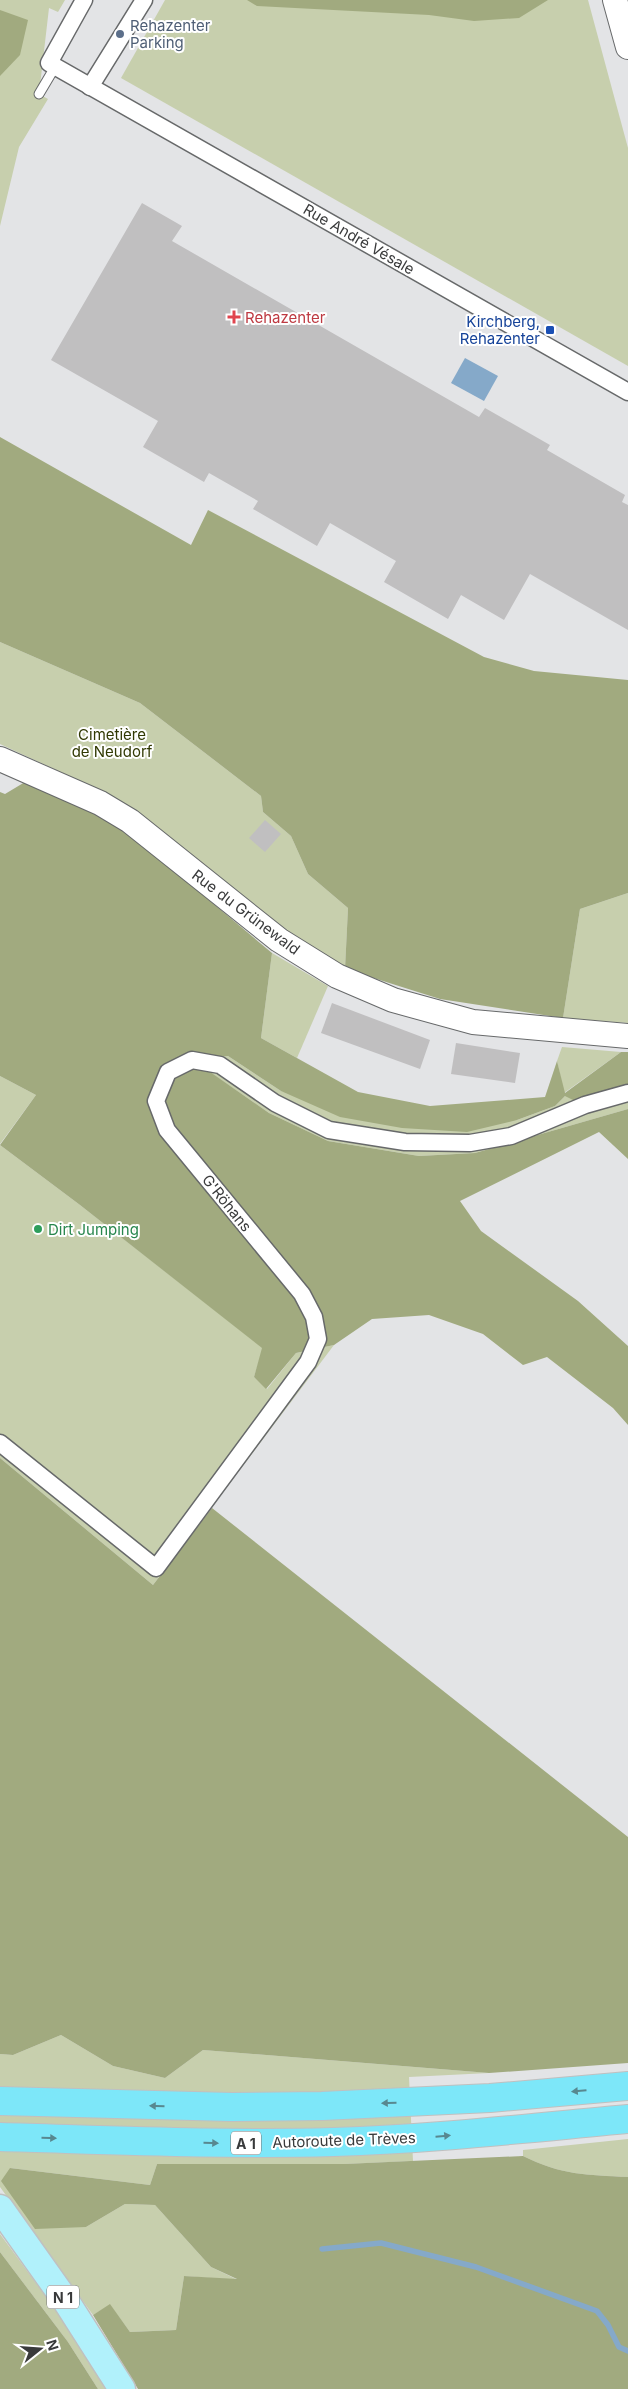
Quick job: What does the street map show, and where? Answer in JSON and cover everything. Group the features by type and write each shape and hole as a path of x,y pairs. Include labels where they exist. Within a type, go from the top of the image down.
{"highway":[{"path":"0,2102 232,2107 410,2103 628,2086"},
{"name":"Autoroute de Trèves","path":"0,2137 228,2143 344,2142 492,2132 628,2119"}],"main road":[{"path":"616,0 628,47"},
{"name":"Rue du Grünewald","path":"0,759 100,803 130,821 279,940 337,976 394,1000 473,1022 628,1036"},
{"name":"N 1","path":"0,2208 66,2301 122,2389"}],"street":[{"path":"55,67 49,63 84,0"},
{"path":"90,87 144,0"},
{"name":"Rue André Vésale","path":"55,67 628,392"},
{"name":"G'Röhans","path":"0,1443 156,1568 308,1362 318,1339 314,1317 302,1294 167,1130 156,1101 168,1072 192,1060 220,1065 275,1103 329,1130 405,1142 470,1143 511,1136 585,1105 628,1093"}],"lane":[{"path":"39,94 55,67"}],"green space":[{"path":"0,0 65,0 58,12 49,8 39,94 48,99 19,147 0,226"},
{"path":"165,0 588,0 628,148 628,366 121,78"},
{"path":"247,0 548,0 519,18 474,21 429,15 257,6"},
{"path":"0,10 28,20 20,55 0,76"},
{"path":"0,437 191,545 208,510 484,657 534,671 628,680 628,893 580,909 563,1018 440,999 345,969 348,908 308,874 291,836 263,812 261,796 140,703 0,642"},
{"name":"Cimetière de Neudorf","path":"0,642 140,703 261,796 263,812 291,836 308,874 348,908 345,969 285,932 132,808 97,789 0,744"},
{"path":"25,782 99,813 122,827 272,953 261,1038 358,1092 430,1106 545,1097 557,1061 565,1093 621,1052 628,1052 628,1085 575,1101 565,1096 555,1106 517,1120 467,1132 402,1128 340,1117 281,1091 228,1056 193,1060 269,1113 328,1141 419,1156 475,1153 628,1109 628,1159 599,1132 460,1201 481,1231 578,1301 628,1346 628,1425 613,1408 547,1357 523,1365 483,1334 429,1315 372,1319 334,1345 296,1353 266,1389 254,1377 262,1348 80,1205 0,1145 36,1095 0,1076 0,792 5,794"},
{"path":"628,893 628,1023 563,1018 580,909"},
{"path":"272,953 328,986 297,1058 261,1038"},
{"path":"562,1047 621,1052 564,1093 557,1061"},
{"path":"228,1056 281,1091 517,1120 555,1106 565,1096 628,1085 628,1109 475,1153 419,1156 328,1141 269,1113 192,1060"},
{"path":"0,1076 36,1095 0,1144"},
{"path":"0,1145 263,1348 254,1377 267,1389 296,1353 334,1345 153,1585 0,1458"},
{"path":"0,1458 153,1585 212,1508 628,1837 628,2063 489,2073 203,2050 165,2078 113,2066 61,2035 13,2055 0,2054"},
{"path":"61,2035 113,2066 165,2078 203,2050 489,2073 409,2077 413,2161 344,2164 157,2164 150,2185 10,2168 86,2227 125,2204 155,2205 211,2267 238,2280 184,2276 176,2330 130,2332 110,2305 93,2315 0,2187 0,2054 13,2055"},
{"path":"628,2139 628,2177 574,2173 550,2167 523,2156 523,2150"},
{"path":"523,2156 550,2167 574,2173 628,2177 628,2389 138,2389 93,2315 110,2304 130,2332 176,2330 184,2276 237,2279 211,2267 155,2205 125,2204 86,2227 35,2229 1,2181 10,2168 150,2185 157,2164 344,2164"},
{"path":"0,2234 80,2343 106,2389 98,2389 68,2342 0,2252"},
{"path":"0,2252 68,2342 98,2389 0,2389"}],"water":[{"path":"465,358 498,376 484,401 451,383"}],"building":[{"name":"Rehazenter","path":"142,203 182,226 172,241 479,417 485,408 550,445 547,450 625,495 622,502 628,505 628,630 530,574 504,620 461,595 448,619 384,582 396,561 330,523 317,546 253,509 258,501 209,473 204,482 143,447 158,421 51,360"},
{"path":"265,820 281,834 265,852 249,838"},
{"path":"332,1003 430,1040 420,1069 321,1033"},
{"path":"456,1043 520,1053 515,1083 451,1074"}],"waterway":[{"path":"322,2249 381,2243 476,2267 597,2311 608,2325 619,2347 628,2351"}],"place":[{"name":"Rehazenter Parking","path":"120,34"},
{"name":"Rehazenter","path":"234,317"},
{"name":"Kirchberg, Rehazenter","path":"550,330"},
{"name":"Dirt Jumping","path":"38,1229"}]}
